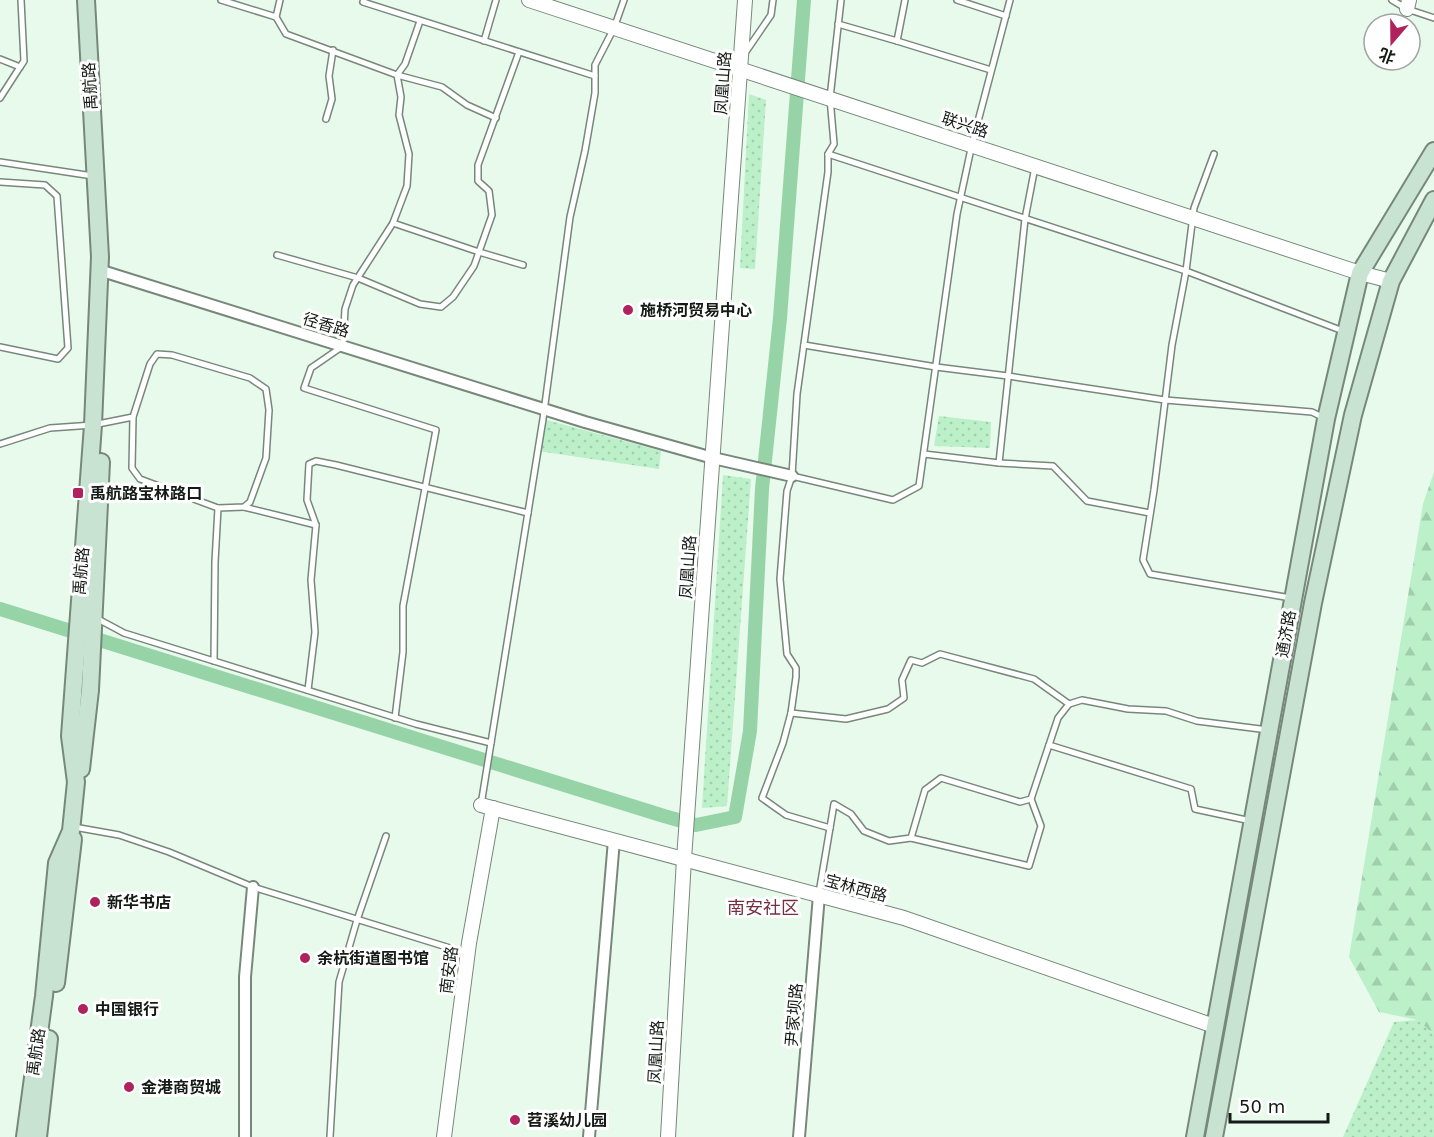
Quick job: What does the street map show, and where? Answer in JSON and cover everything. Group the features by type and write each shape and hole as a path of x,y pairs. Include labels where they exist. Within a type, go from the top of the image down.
{"main road":[{"name":"禹航路","path":"86,0 94,177 104,271"},
{"name":"禹航路","path":"38,1137 74,827 98,424 104,271 95,0"},
{"name":"通济路","path":"1195,1137 1326,419 1360,273 1434,151"},
{"name":"通济路","path":"1214,1137 1313,603 1353,415 1391,281 1434,200"},
{"name":"禹航路","path":"25,1137 44,996 57,863 71,831 76,782 70,736 84,665"}],"street":[{"name":"联兴路","path":"529,0 614,28 741,63 770,78 1360,273 1391,281"},
{"name":"凤凰山路","path":"668,1137 684,859 745,0"},
{"name":"径香路","path":"104,271 545,410 713,458 792,476"},
{"name":"宝林西路","path":"487,807 904,918 1214,1026"},
{"name":"南安路","path":"444,1137 487,807"},
{"path":"589,1137 614,840"},
{"path":"245,1137 245,978 253,887"},
{"name":"尹家坝路","path":"799,1137 819,895"}],"lane":[{"path":"0,98 24,61 21,0"},
{"path":"221,0 276,17 286,34 397,75 442,87 467,105 496,118"},
{"path":"276,17 280,0"},
{"path":"363,0 363,2 420,21 595,76"},
{"path":"484,40 496,0"},
{"path":"487,807 487,772 491,743 545,410 570,216 595,93 595,65 614,28 624,0"},
{"path":"741,63 771,15 772,0"},
{"path":"830,828 786,815 762,798 783,743 791,713 796,668 786,654 780,579 787,491 792,476 797,394 828,172 828,154 834,144 827,97 841,0"},
{"path":"897,41 905,0"},
{"path":"957,0 1006,16"},
{"path":"792,476 893,500 919,486 960,198 1010,0"},
{"path":"1392,0 1434,18"},
{"path":"395,718 404,651 403,606 436,430 304,388 311,368 343,346 345,309 358,278 393,223 406,186 409,154 399,115 402,97 397,75 405,64 420,21"},
{"path":"838,24 992,70"},
{"path":"326,119 332,99 329,76 333,50"},
{"path":"277,255 358,278 420,304 441,307 453,297 474,266 492,215 489,191 478,181 478,165 519,52"},
{"path":"0,59 20,67"},
{"path":"828,154 1186,271 1346,332"},
{"path":"1214,154 1194,208 1186,271 1172,345 1143,560 1150,574 1293,598"},
{"path":"0,162 94,177"},
{"path":"999,463 1025,219 1035,165"},
{"path":"0,182 45,185 57,196 68,348 58,359 0,347"},
{"path":"393,223 523,265"},
{"path":"804,345 936,367 1165,400 1312,412 1326,419"},
{"path":"244,507 250,502 266,458 269,410 266,389 250,378 172,355 157,354 150,364 133,417 132,468 140,480 218,508 244,507 316,525"},
{"path":"0,444 50,428 98,424 133,417"},
{"path":"924,454 999,463 1053,466 1087,501 1150,513"},
{"path":"308,690 315,632 311,580 316,525 308,500 309,464 316,461 528,513"},
{"path":"214,661 218,508"},
{"path":"86,617 124,633 395,718 491,743"},
{"path":"791,713 846,719 888,709 904,698 902,680 911,660 922,663 939,654 1034,679 1069,704"},
{"path":"819,895 834,804 851,814 864,831 889,841 911,838 1029,866 1041,826 1031,799 1058,718 1069,704 1082,700 1128,709 1166,711 1197,721 1269,730"},
{"path":"1049,745 1191,789 1195,808 1251,821"},
{"path":"911,838 925,790 941,778 1020,802 1031,799"},
{"path":"74,827 119,835 168,852 253,887 468,953"},
{"path":"330,1137 339,982 357,920 386,836"}],"green space":[{"path":"749,94 766,100 755,269 740,268"},
{"path":"939,416 991,422 990,448 934,446"},
{"path":"543,419 661,451 659,469 538,451"},
{"path":"1434,472 1434,1035 1418,1020 1379,1012 1349,957 1423,504"},
{"path":"723,475 751,479 727,806 702,808"},
{"path":"1418,1020 1434,1035 1434,1137 1343,1137 1394,1022"}],"waterway":[{"path":"0,609 664,816 696,825 735,817 750,731 762,489 780,318 804,0"}],"place":[{"name":"施桥河贸易中心","path":"628,310"},
{"name":"禹航路宝林路口","path":"78,493"},
{"name":"新华书店","path":"95,902"},
{"name":"余杭街道图书馆","path":"305,958"},
{"name":"中国银行","path":"83,1009"},
{"name":"金港商贸城","path":"129,1087"},
{"name":"苕溪幼儿园","path":"515,1120"}],"district":[{"name":"南安社区","path":"763,907"}]}
